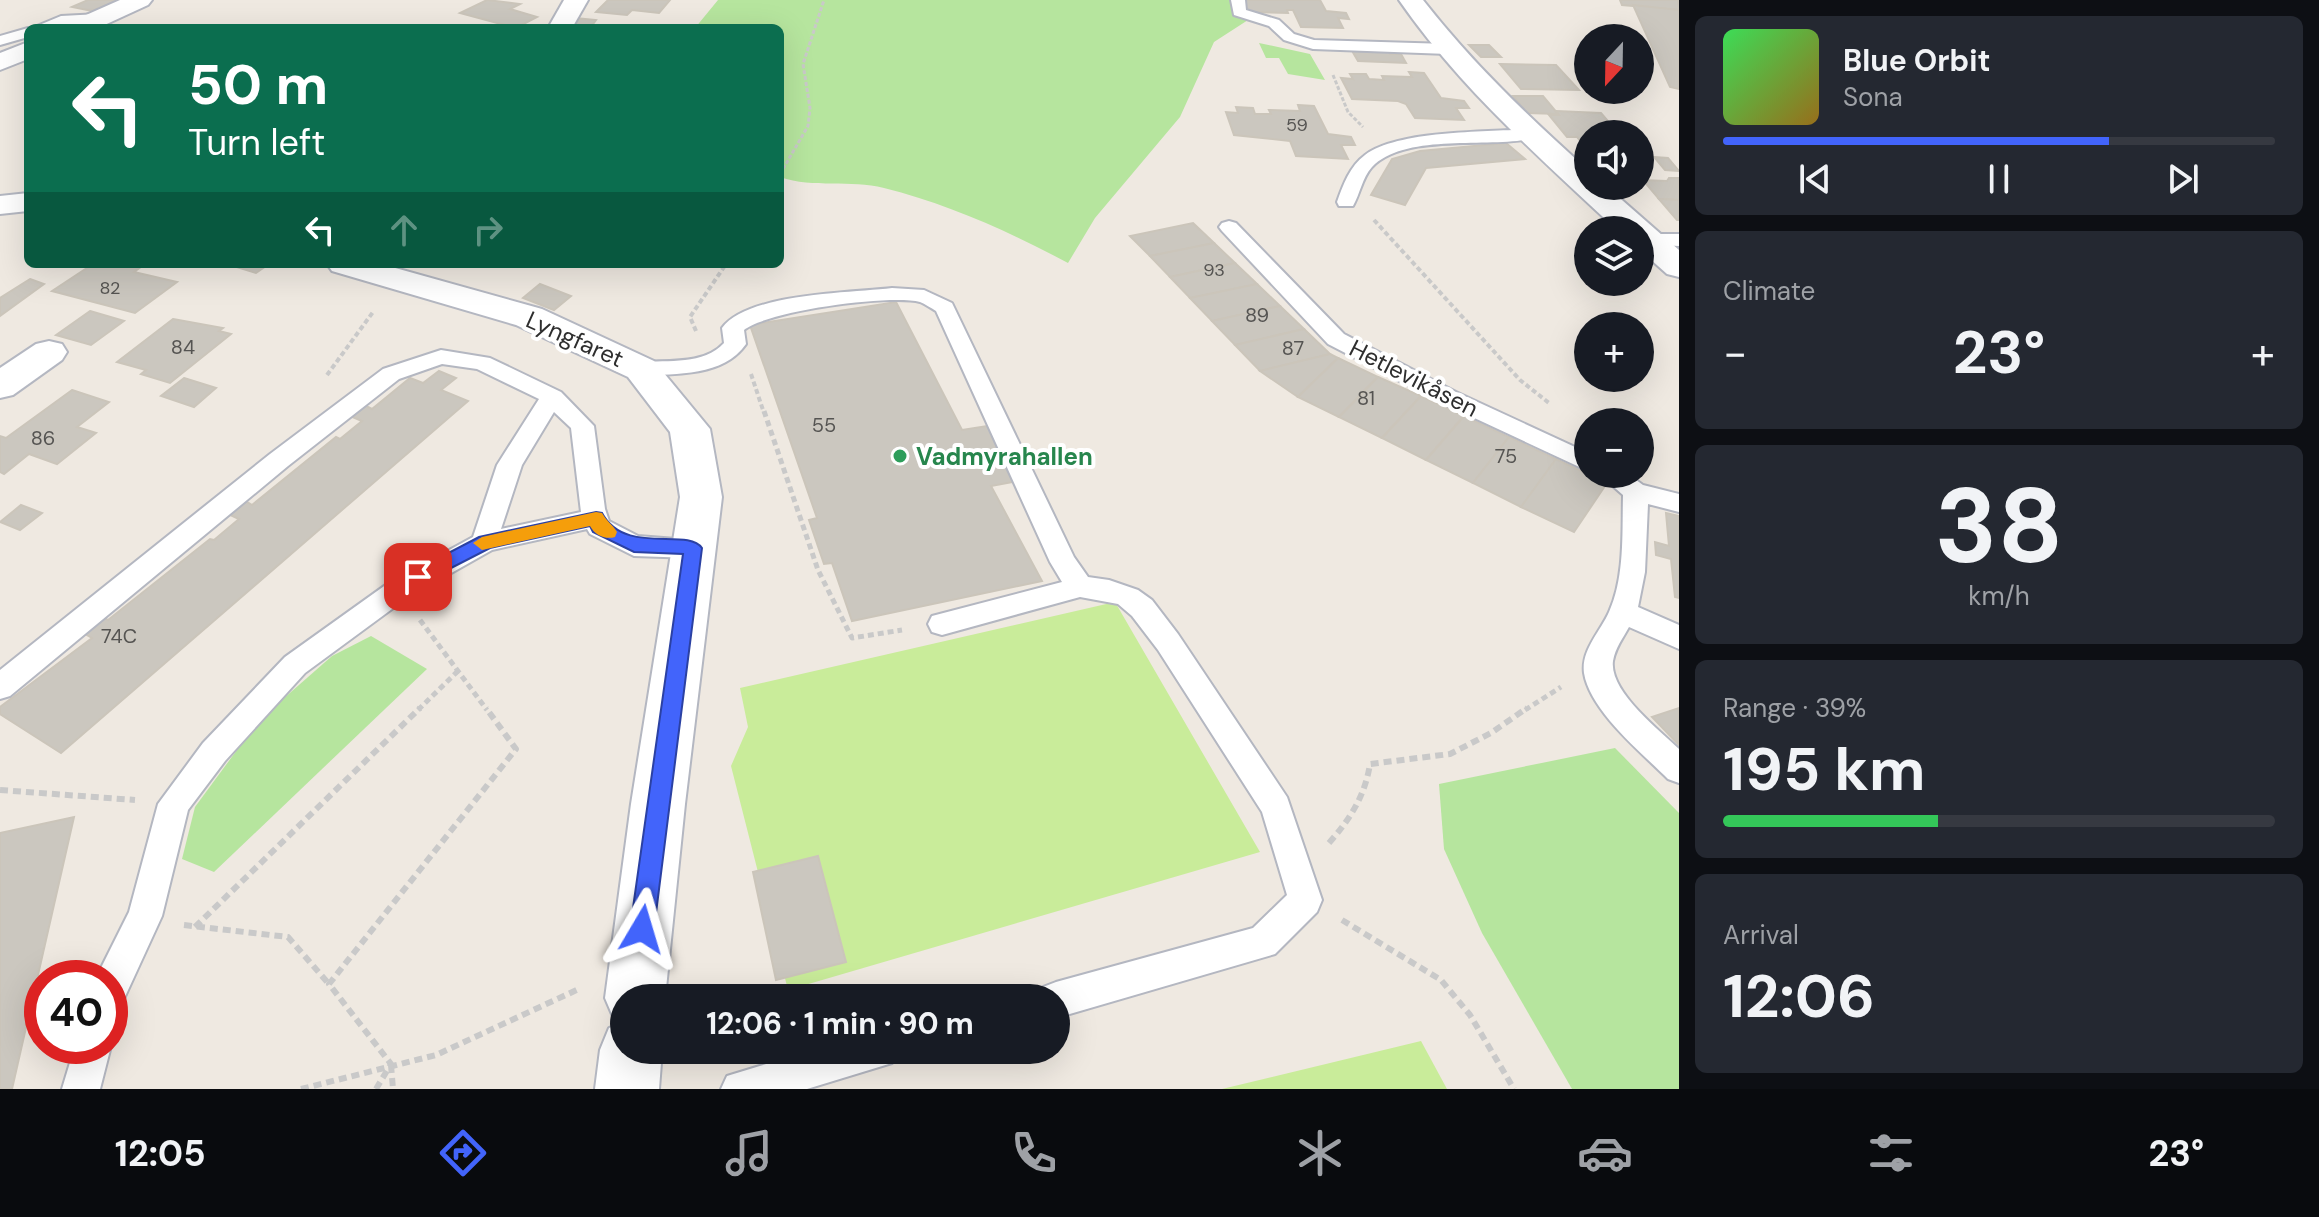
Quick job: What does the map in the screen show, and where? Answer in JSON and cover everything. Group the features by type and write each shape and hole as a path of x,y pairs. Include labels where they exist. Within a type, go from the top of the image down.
{"street":[{"path":"88,23 140,0"},
{"path":"562,24 576,0"},
{"path":"1411,0 1448,49 1529,134 1627,216"},
{"path":"0,62 24,52"},
{"path":"0,205 24,202"},
{"path":"1654,239 1679,267"},
{"name":"Lyngfaret","path":"393,270 529,317 641,369 690,429 701,497 637,979"},
{"path":"0,386 49,352"},
{"path":"627,1089 630,1064"}],"lane":[{"path":"1238,0 1239,12 1274,23 1289,37 1313,44 1448,49"},
{"path":"50,24 61,20 88,23"},
{"path":"0,41 24,33"},
{"path":"1346,202 1363,167 1387,151 1413,145 1529,134"},
{"name":"Hetlevikåsen","path":"1229,227 1336,339 1448,397 1574,456"},
{"path":"641,369 714,361 727,356 735,344 733,328 747,317 788,306 892,294 924,296 945,307 1063,562 1080,587"},
{"path":"0,687 279,460 391,374 441,357 482,363 553,397 582,426 599,527 634,546 693,548"},
{"path":"485,542 494,499 526,431 553,397"},
{"path":"1630,488 1679,503"},
{"path":"1635,492 1635,546 1624,612 1601,648 1598,663 1601,682 1627,717 1679,769"},
{"path":"124,960 145,916 174,804 214,752 295,665 397,591 485,542 596,518"},
{"path":"942,624 1080,587 1109,590 1128,597 1142,608 1168,642 1276,807 1305,900 1263,942 1070,996"},
{"path":"1624,612 1679,638"},
{"path":"81,1089 88,1064"},
{"path":"740,1089 829,1064"}],"path":[{"path":"784,168 805,136 811,112 803,66 809,40 822,16 824,0"},
{"path":"1313,44 1337,82 1348,112 1387,151"},
{"path":"1346,202 1370,216 1520,380 1554,407"},
{"path":"727,356 753,376 812,556 852,638 902,630"},
{"path":"329,984 516,749 397,591"},
{"path":"195,927 459,670"},
{"path":"1293,863 1327,846 1354,814 1368,783 1370,764 1382,760 1449,754 1508,721 1555,688 1601,682"},
{"path":"0,790 174,804"},
{"path":"1305,900 1441,980 1470,1015 1514,1089"},
{"path":"145,916 195,927 288,937 391,1064 393,1089"},
{"path":"301,1089 436,1055 637,979"},
{"path":"376,1089 391,1064"}],"green space":[{"path":"718,0 1279,0 1214,42 1180,117 1095,218 1068,263 1024,240 932,202 871,185 806,183 784,178 784,24 698,24"},
{"path":"1259,43 1310,54 1325,80 1288,74 1279,58 1266,58"},
{"path":"1115,602 1260,852 809,984 786,984 731,766 748,727 740,688"},
{"path":"371,636 427,669 214,872 182,859 195,807 259,720 332,656"},
{"path":"1615,748 1679,813 1679,1089 1572,1089 1482,933 1444,849 1439,784"},
{"path":"1421,1041 1447,1089 1222,1089"}],"building":[{"path":"88,0 118,0 92,11 72,7"},
{"path":"487,0 520,4 510,9 537,17 524,24 501,24 460,13"},
{"path":"608,0 670,0 659,13 632,10 627,15 596,12"},
{"path":"1242,0 1320,0 1326,11 1346,13 1349,19 1338,18 1343,28 1301,27 1293,10 1287,10 1288,13 1247,12"},
{"path":"1620,0 1678,0 1679,10 1622,5"},
{"path":"1633,5 1679,10 1679,89 1670,87 1654,52 1654,24 1642,24"},
{"path":"575,18 596,20 593,24 571,24"},
{"path":"1469,45 1489,45 1501,57 1481,57"},
{"path":"1351,49 1388,50 1390,54 1401,54 1406,63 1358,61"},
{"path":"1500,64 1556,65 1574,85 1574,90 1521,89"},
{"path":"1409,72 1424,73 1441,98 1464,101 1469,108 1456,108 1464,120 1415,118 1406,104 1398,101 1352,99 1341,78 1353,79 1350,74 1366,74 1369,79 1384,80 1382,76 1412,77"},
{"path":"1513,96 1543,96 1558,114 1527,113"},
{"path":"1298,105 1314,106 1328,134 1351,137 1355,145 1341,145 1348,159 1296,156 1290,141 1234,135 1226,112 1238,113 1236,107 1253,108 1255,114 1271,114 1269,110 1300,111"},
{"path":"1556,111 1601,113 1607,120 1574,120 1574,137 1567,137 1549,115 1559,115"},
{"path":"1506,143 1525,159 1426,168 1405,205 1371,195 1392,159 1420,151"},
{"path":"1654,157 1668,158 1679,171 1665,170"},
{"path":"1669,178 1679,178 1679,200 1659,199 1654,193 1654,180 1667,181"},
{"path":"1659,199 1679,200 1679,220 1677,220"},
{"path":"1193,223 1214,243 1150,256 1130,236"},
{"path":"1214,243 1235,263 1170,277 1150,256"},
{"path":"1235,263 1257,284 1190,298 1170,277"},
{"path":"87,268 140,268 134,272 177,282 135,313 52,291"},
{"path":"240,268 263,268 256,273"},
{"path":"30,279 44,284 0,316 0,298"},
{"path":"540,284 571,296 554,310 523,298"},
{"path":"1257,284 1280,306 1212,321 1190,298"},
{"name":"Vadmyrahallen","path":"896,302 962,430 987,426 1018,481 991,486 1042,581 852,621 832,563 824,564 809,520 817,518 750,325"},
{"path":"1280,306 1304,329 1235,345 1212,321"},
{"path":"90,311 124,321 91,345 56,335"},
{"path":"173,319 223,328 219,331 231,334 170,383 141,374 146,370 117,362"},
{"path":"1304,329 1330,354 1260,371 1235,345"},
{"path":"1330,354 1338,358 1298,397 1260,371"},
{"path":"1338,358 1378,377 1339,417 1298,397"},
{"path":"439,371 456,378 441,390 468,401 61,753 0,714 0,707 92,638 80,631 100,615 108,620 210,539 214,540 239,519 228,514 244,500 252,505 336,437 340,439 362,421 350,416 364,405 372,409 410,378 423,383"},
{"path":"1378,377 1421,396 1382,438 1339,417"},
{"path":"184,378 216,388 194,407 161,396"},
{"path":"72,390 109,402 77,427 96,433 57,464 29,454 4,474 0,472 0,436 6,438"},
{"path":"1421,396 1464,416 1426,460 1382,438"},
{"path":"1464,416 1509,437 1473,483 1426,460"},
{"path":"1509,437 1556,459 1521,507 1473,483"},
{"path":"1556,459 1574,467 1574,488 1604,488 1574,532 1521,507"},
{"path":"21,505 42,513 20,530 0,522"},
{"path":"1666,513 1679,516 1679,598 1675,597 1671,559 1656,555 1655,542 1669,546"},
{"path":"1679,708 1679,745 1652,717"},
{"path":"74,817 41,960 24,960 24,1036 12,1089 0,1089 0,833"},
{"path":"818,856 846,962 776,980 753,872"}],"slow traffic":[{"path":"482,543 596,518 599,527 608,532"}],"place":[{"name":"Vadmyrahallen","path":"900,456"}],"route":[{"path":"418,577 485,542 596,518 599,527 634,546 693,548 642,929"}]}
